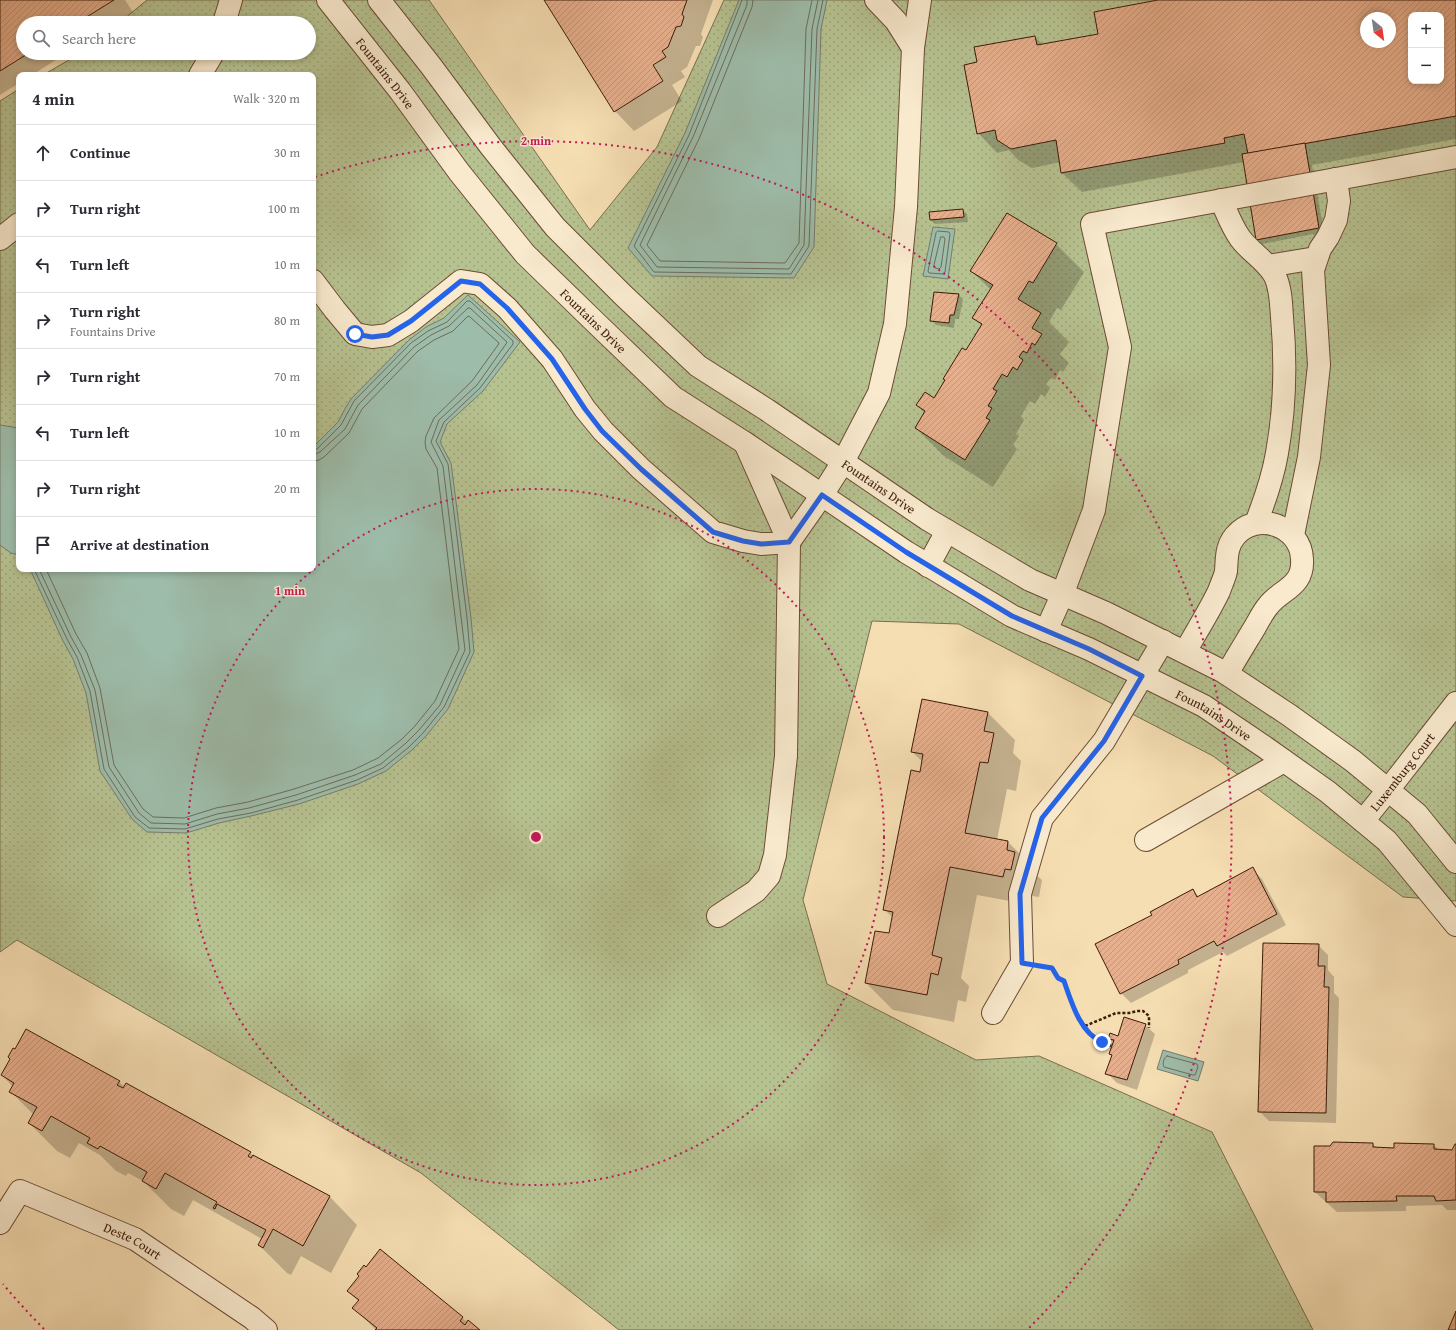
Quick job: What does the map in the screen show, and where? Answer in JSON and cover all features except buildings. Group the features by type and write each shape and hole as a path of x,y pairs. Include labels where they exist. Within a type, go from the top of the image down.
{"street":[{"path":"226,16 231,0"},
{"name":"Fountains Drive","path":"328,0 400,91 459,172 526,254 673,397 745,443 906,552 1012,616 1089,649 1204,706 1328,792 1387,841 1456,925"},
{"name":"Fountains Drive","path":"379,0 431,66 490,147 555,227 623,295 698,366 767,410 947,531 1030,580 1106,613 1227,674 1289,715 1353,761 1417,814 1456,862"},
{"path":"876,0 896,21 913,48"},
{"path":"789,542 843,462 879,393 895,324 906,207 913,48 920,0"},
{"path":"202,72 209,60"},
{"path":"1046,631 1062,594 1094,510 1120,347 1092,224 1456,158"},
{"path":"1293,535 1309,457 1319,365 1313,270 1320,249 1328,237 1336,220 1339,201 1336,179"},
{"path":"1221,200 1240,238 1268,266 1275,276 1280,288 1284,365 1283,410 1277,454 1267,494 1256,523"},
{"path":"0,239 16,226"},
{"path":"1268,266 1316,258"},
{"path":"316,284 334,310 355,334 372,337 388,335 405,324 461,281 480,284 507,308 552,359 585,409 602,431 641,469 713,532 743,541 761,544 789,542"},
{"path":"718,916 756,891 769,876 775,855 786,756 789,542 745,443"},
{"path":"1185,652 1219,591 1226,572 1226,557 1229,545 1236,535 1245,528 1256,523 1270,523 1283,528 1293,535 1300,547 1302,560 1301,572 1294,584 1268,606 1227,674"},
{"path":"928,566 947,531"},
{"path":"993,1013 1022,963 1020,894 1042,818 1104,741 1162,641"},
{"name":"Luxemburg Court","path":"1363,821 1456,703"},
{"path":"1146,840 1284,761"},
{"name":"Deste Court","path":"0,1223 20,1191 135,1239 252,1318 266,1330"}],"path":[{"path":"1022,963 1052,968 1058,978 1064,981 1076,1014 1087,1031 1096,1039 1112,1046"},
{"path":"1085,1026 1116,1012 1122,1013 1143,1011 1149,1016 1149,1028"}],"green space":[{"path":"147,0 429,0 590,230 657,147 724,0 1456,0 1456,901 1403,897 1213,756 959,624 872,621 803,900 827,984 976,1060 1039,1056 1212,1132 1313,1330 619,1330 421,1173 17,940 0,952 0,101 16,91 16,572 316,572 316,72 48,72 69,60 316,60 316,16 128,16"}],"water":[{"path":"739,0 827,0 821,29 814,247 794,278 652,276 628,248 685,133"},
{"path":"933,227 955,229 948,279 923,276"},
{"path":"468,295 520,342 483,391 447,424 440,442 451,463 474,652 448,709 426,736 412,750 386,771 358,784 299,804 219,823 186,833 147,832 132,819 100,771 86,693 73,659 63,641 31,572 316,572 316,444 338,422 351,399 409,340 426,327 444,318"},
{"path":"0,425 16,428 16,554 11,553 0,545"},
{"path":"1163,1050 1204,1062 1198,1081 1157,1069"}],"route":[{"path":"355,334 372,337 388,335 411,321 461,281 480,284 507,308 552,359 585,409 602,431 641,469 713,532 743,541 761,544 789,542 822,495 906,552 1012,616 1089,649 1142,676 1104,741 1042,818 1020,894 1022,963 1052,968 1058,978 1064,981 1076,1014 1087,1031 1102,1042"}]}
